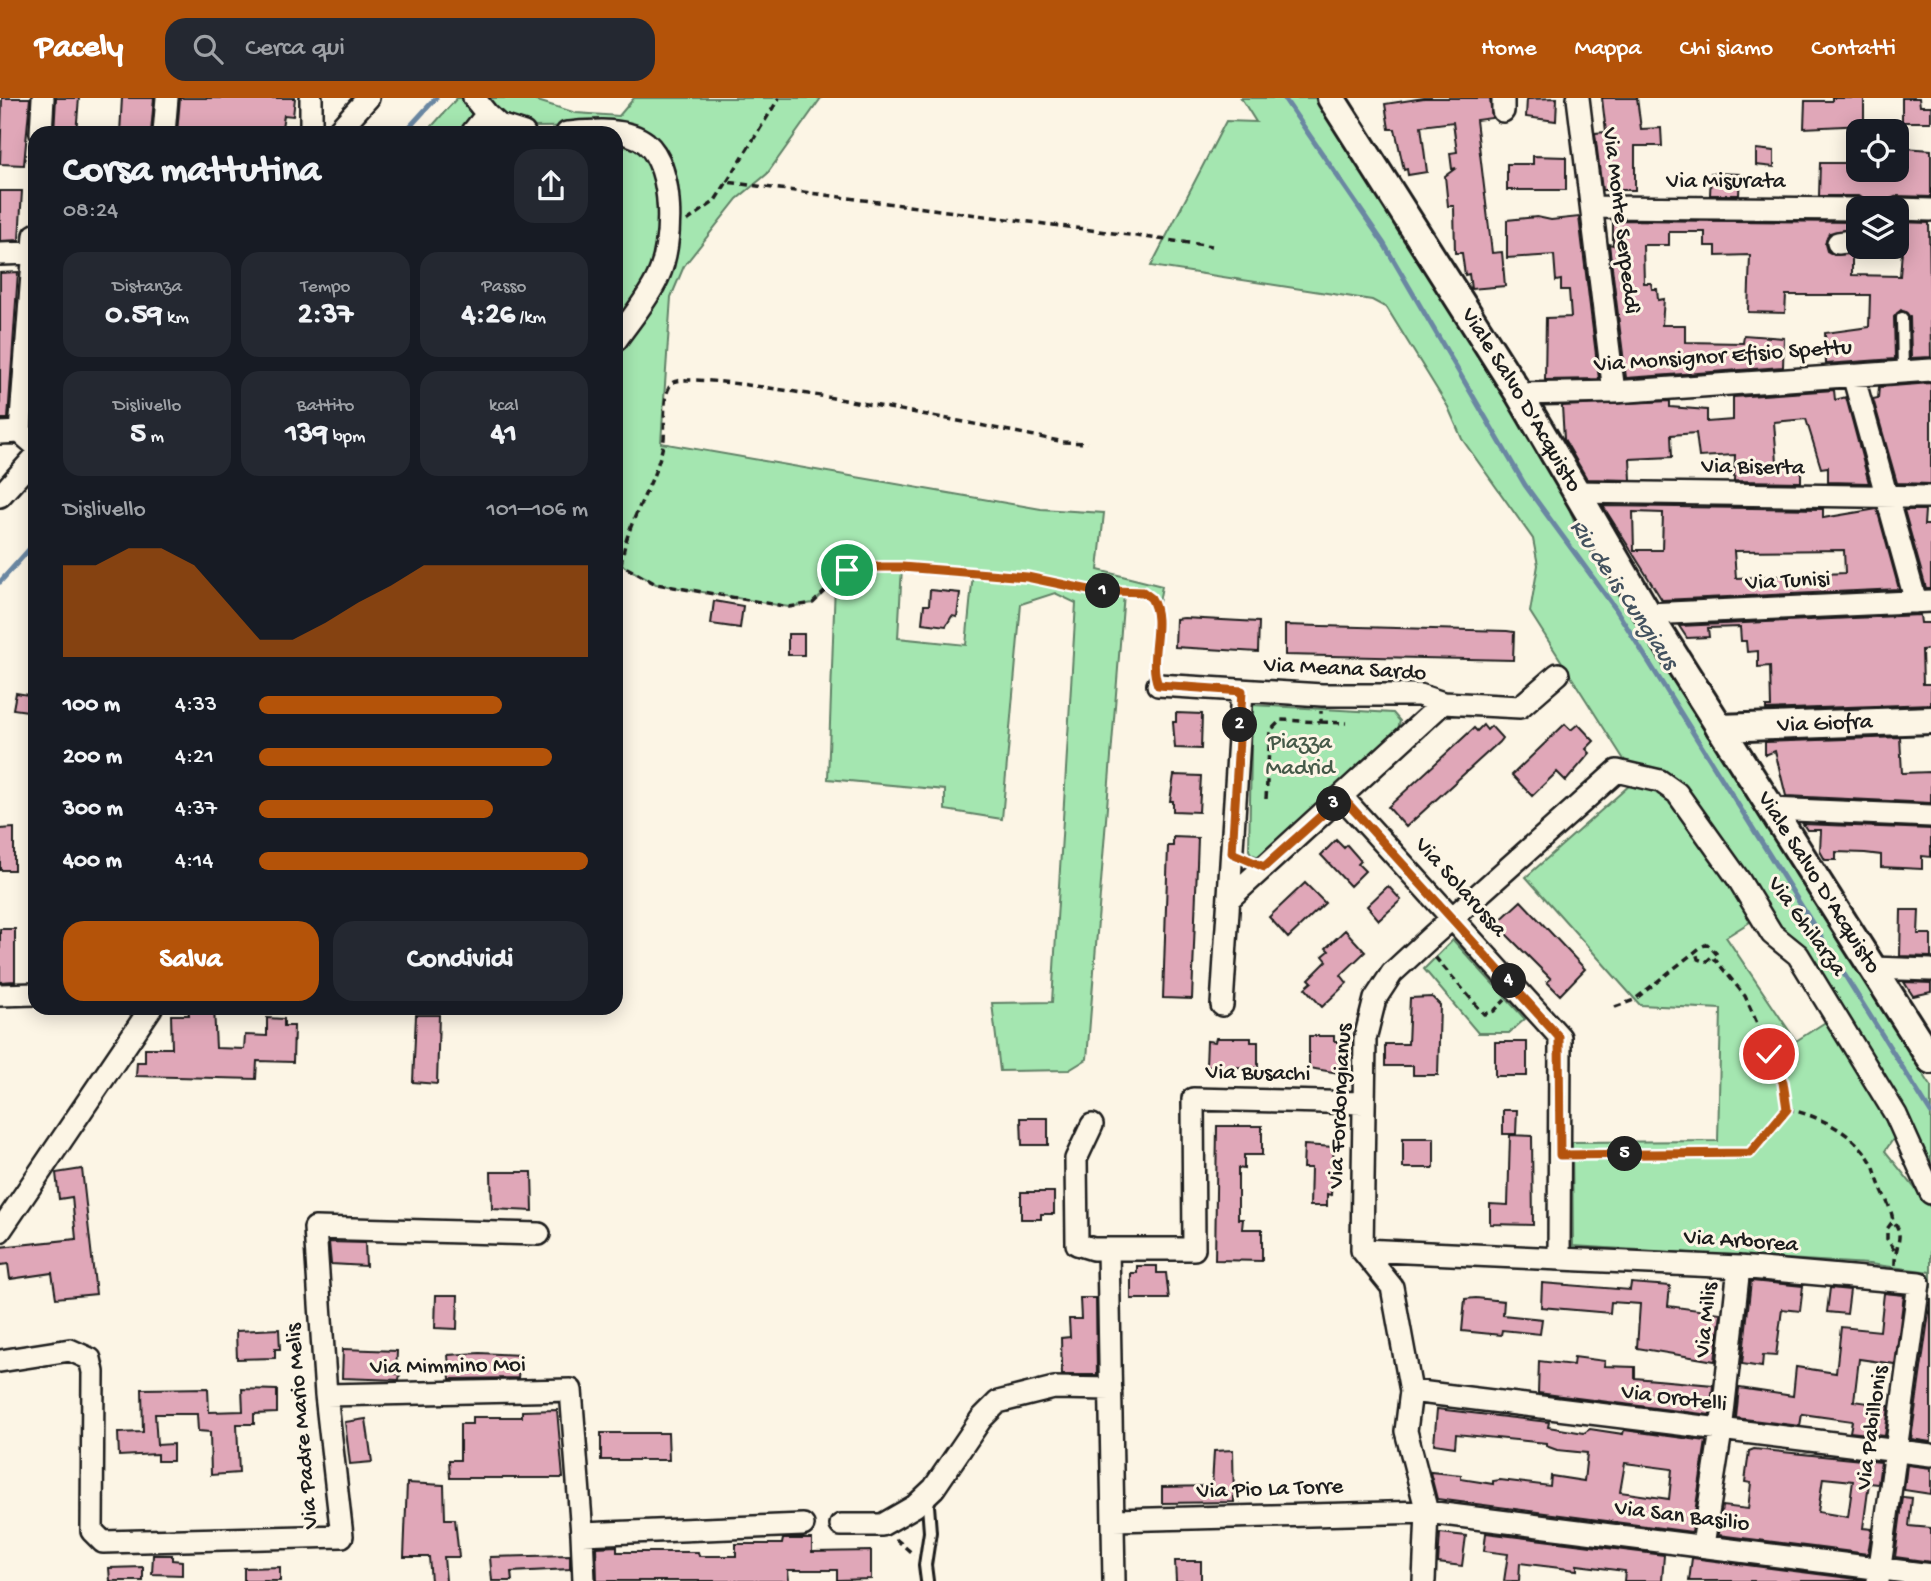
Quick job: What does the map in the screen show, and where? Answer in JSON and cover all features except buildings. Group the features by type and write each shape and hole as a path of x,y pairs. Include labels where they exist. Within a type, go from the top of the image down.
{"street":[{"path":"41,126 43,98"},
{"path":"165,126 167,98"},
{"path":"311,98 311,126"},
{"path":"342,126 366,98"},
{"name":"Viale Salvo D'Acquisto","path":"1331,98 1519,394 1647,614 1931,1060"},
{"name":"Via Monte Serpeddì","path":"1578,98 1614,392"},
{"path":"474,126 480,106 502,126"},
{"path":"623,134 645,142 655,153 660,167 670,232 667,256 657,279 623,330"},
{"name":"Via Misurata","path":"1593,207 1846,209"},
{"path":"1909,209 1931,210"},
{"path":"0,254 28,248"},
{"path":"18,437 28,325"},
{"name":"Via Monsignor Efisio Spettu","path":"1519,394 1614,392 1931,370"},
{"path":"1853,375 1885,496 1923,602"},
{"path":"0,496 28,465"},
{"name":"Via Biserta","path":"1574,492 1931,497"},
{"name":"Via Tunisi","path":"1647,614 1923,602"},
{"name":"Via Meana Sardo","path":"1158,685 1322,695 1419,695 1443,703 1520,707 1558,674"},
{"path":"1222,1005 1242,691"},
{"path":"1407,695 1419,725"},
{"path":"1229,899 1443,703"},
{"name":"Via Giofra","path":"1720,728 1931,720"},
{"name":"Via Fordongianus","path":"1362,1250 1365,1039 1375,999 1392,973 1617,771"},
{"name":"Via Ghilarza","path":"1617,771 1660,781 1677,793 1739,880 1772,934 1798,955 1896,1115 1931,1193"},
{"name":"Via Solarussa","path":"1342,797 1559,1037 1559,1258"},
{"path":"1771,809 1931,816"},
{"path":"1232,853 1264,867"},
{"path":"1871,968 1931,970"},
{"path":"0,995 28,994"},
{"path":"0,1231 146,1015"},
{"name":"Via Busachi","path":"1108,1249 1194,1249 1194,1099 1364,1103"},
{"path":"1091,1125 1076,1159 1077,1244 1093,1249 1108,1249 1114,1581"},
{"name":"Via Padre Mario Melis","path":"0,1361 70,1350 90,1359 93,1372 92,1531 103,1542 342,1536 326,1395 314,1228 539,1234"},
{"path":"1362,1250 1392,1287 1411,1391 1406,1431 1427,1512 1424,1581"},
{"name":"Via Arborea","path":"1362,1250 1739,1267 1919,1283"},
{"name":"Via Milis","path":"1703,1545 1721,1431 1739,1267"},
{"name":"Via Pabillonis","path":"1879,1575 1919,1283"},
{"path":"841,1525 882,1525 915,1506 934,1488 981,1419 998,1402 1054,1388 1111,1389"},
{"name":"Via Mimmino Moi","path":"326,1395 571,1390 582,1534"},
{"name":"Via Orotelli","path":"1411,1391 1931,1455"},
{"name":"Via Pio La Torre","path":"1114,1520 1427,1512"},
{"name":"Via San Basilio","path":"1427,1512 1703,1545 1879,1575 1931,1575"},
{"path":"584,1581 582,1534 803,1525"}],"lane":[{"path":"1902,318 1903,372"},
{"path":"927,1581 925,1565 930,1532 928,1505 934,1488"}],"path":[{"path":"670,232 714,202 779,98"},
{"path":"727,182 1212,246"},
{"path":"623,546 628,528 663,449 666,401 671,384 677,380 699,378 933,415 1064,442 1087,443"},
{"path":"623,567 656,584 789,607 813,603 847,570 857,567 902,567 1027,577 1089,590 1143,592 1155,605 1152,660 1158,685"},
{"path":"1321,722 1322,695"},
{"path":"1266,799 1270,731 1281,720 1346,723"},
{"path":"1423,944 1485,1014 1494,1011 1517,989"},
{"path":"1615,1007 1634,1000 1689,954 1707,944 1716,953 1714,958 1706,962 1698,959 1696,952"},
{"path":"1560,1155 1750,1153 1787,1109 1783,1082 1745,996 1714,958"},
{"path":"1787,1109 1810,1113 1837,1128 1869,1159 1880,1187 1890,1201 1893,1221 1900,1228 1901,1237 1894,1250"},
{"path":"1893,1221 1887,1229 1887,1239 1894,1250 1896,1281"},
{"path":"882,1525 925,1565"}],"green space":[{"path":"457,98 465,98 475,114 468,126 432,126"},
{"path":"487,98 528,98 576,113 619,116 634,98 821,98 767,174 737,199 684,266 671,297 661,443 1041,509 1104,513 1098,570 1162,586 1156,619 1151,598 1143,592 1124,593 1087,1059 1069,1070 1000,1071 992,1003 1052,1002 1076,603 1055,593 1021,604 1002,819 945,810 945,790 828,779 835,583 813,603 789,607 656,584 623,566 623,337 674,257 679,234 675,189 666,153 657,139 635,126 527,126 507,120","holes":["902,567 973,573 966,645 898,638"]},
{"path":"1241,98 1315,98 1387,204 1558,477 1577,530 1931,1086 1931,1179 1896,1135 1885,1151 1931,1208 1931,1288 1930,1272 1869,1264 1573,1246 1572,1142 1718,1141 1721,1009 1640,1005 1526,877 1631,784 1630,769 1530,612 1538,565 1533,539 1462,439 1448,407 1387,308 1372,300 1151,266 1226,121 1256,122","holes":["1774,919 1841,1012 1796,1041 1726,937 1750,922"]},
{"path":"623,142 640,152 647,160 653,171 660,199 658,260 652,280 623,322"},
{"name":"Piazza Madrid","path":"1252,705 1393,713 1400,721 1398,729 1259,857 1251,854 1249,850"},
{"path":"1453,940 1525,1019 1509,1033 1478,1033 1424,969"}],"waterway":[{"path":"410,126 436,98"},
{"name":"Riu de is Cungiaus","path":"1284,98 1384,244 1525,485 1615,608 1931,1113"},
{"path":"0,582 28,551"}],"route":[{"path":"847,570 877,566 1027,577 1089,590 1143,592 1151,598 1155,605 1156,620 1152,660 1158,685 1242,691 1232,853 1264,867 1342,797 1559,1037 1560,1155 1750,1153 1787,1109 1783,1082 1769,1054"}]}
